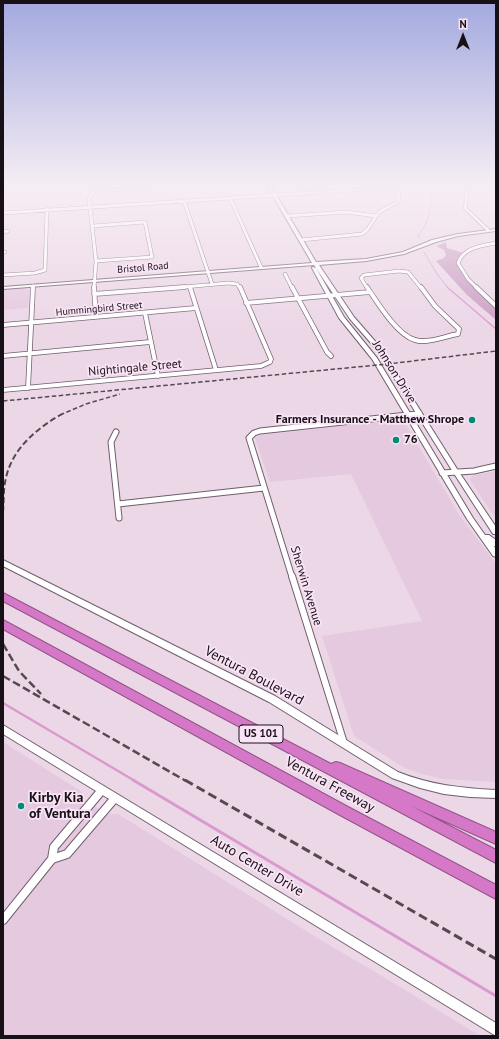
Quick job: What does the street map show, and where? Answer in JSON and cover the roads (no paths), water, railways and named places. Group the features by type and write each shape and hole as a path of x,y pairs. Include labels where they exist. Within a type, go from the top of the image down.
{"highway":[{"name":"Ventura Freeway","path":"3,597 496,857"},
{"name":"Ventura Freeway","path":"3,624 344,811 496,892"},
{"path":"271,739 496,838"}],"main road":[{"name":"Johnson Drive","path":"298,234 314,263 317,265 357,324 378,348 456,472 496,532"},
{"name":"Bristol Road","path":"3,288 366,260 404,253 445,238 464,234"},
{"path":"329,283 324,269 325,266 366,260"},
{"name":"Johnson Drive","path":"314,263 312,266 342,318 374,358 442,474 479,532 496,554"},
{"path":"479,532 496,544"},
{"name":"Ventura Boulevard","path":"3,563 244,684 305,719 386,770 416,784 457,793 496,794"},
{"name":"Auto Center Drive","path":"3,729 496,1030"}],"street":[{"path":"3,275 43,271 46,267 47,234"},
{"path":"94,234 96,261 94,294 96,317"},
{"path":"96,261 152,257 147,234"},
{"path":"195,234 212,284"},
{"path":"246,234 261,267"},
{"path":"301,240 360,234"},
{"path":"496,243 467,251 461,255 458,263 466,276 496,306"},
{"path":"405,272 412,275 435,306 460,329 460,332 458,334 424,340 414,340 407,336 384,311 370,292 361,276 405,272"},
{"path":"285,274 327,352 331,356"},
{"path":"94,294 234,283 239,285 246,303 370,292"},
{"path":"28,388 34,286"},
{"path":"190,286 216,370"},
{"path":"489,300 496,300"},
{"name":"Nightingale Street","path":"3,390 158,376 268,364 270,359 246,303"},
{"name":"Hummingbird Street","path":"3,325 196,308"},
{"path":"146,313 150,342 158,376"},
{"path":"3,356 150,342"},
{"path":"408,415 420,414"},
{"name":"Sherwin Avenue","path":"344,743 249,441 251,435 260,431 408,415"},
{"path":"116,432 111,442 119,518"},
{"path":"442,474 480,470 496,466"},
{"path":"118,504 264,488"},
{"path":"3,920 52,859 54,846 102,790"},
{"path":"52,859 67,854 115,798"}],"waterway":[{"path":"418,234 420,238"},
{"path":"424,252 437,274 448,288"},
{"path":"448,288 496,329"},
{"path":"3,703 135,781"},
{"path":"133,780 496,996"}],"railway":[{"path":"3,401 388,364 496,351"},
{"path":"61,414 86,404 120,394"},
{"path":"3,512 5,482 9,467 14,458 27,440 61,414"},
{"path":"3,644 19,671 41,694"},
{"path":"3,676 186,781"},
{"path":"185,780 496,959"}],"place":[{"name":"Farmers Insurance - Matthew Shrope","path":"472,420"},
{"name":"76","path":"396,440"},
{"name":"Kirby Kia of Ventura","path":"21,806"}]}
